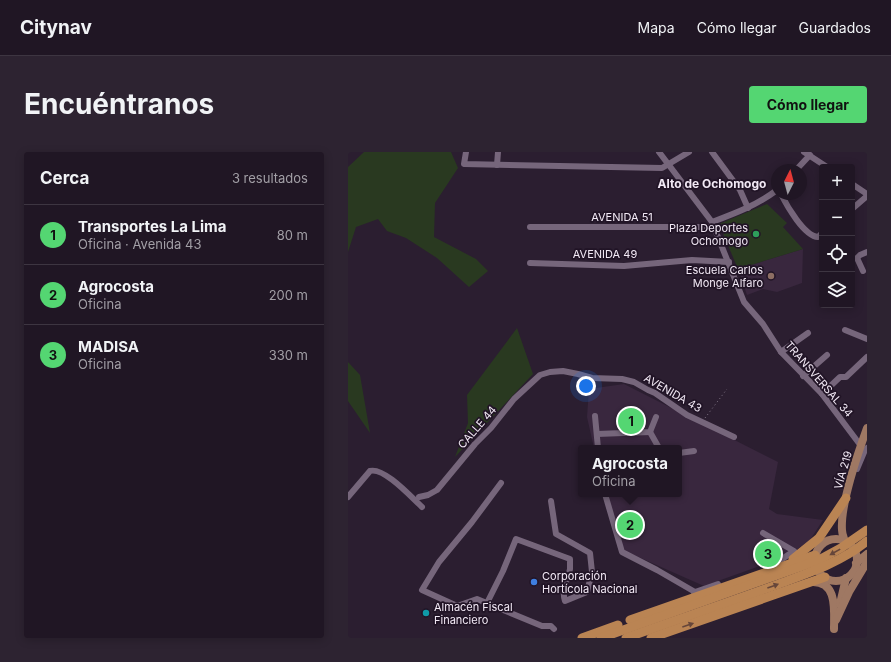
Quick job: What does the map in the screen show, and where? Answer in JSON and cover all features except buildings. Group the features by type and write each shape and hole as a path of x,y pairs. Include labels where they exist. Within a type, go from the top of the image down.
{"highway":[{"path":"769,571 792,561 811,546 826,529 846,498"},
{"path":"626,638 819,560 841,548 867,530"},
{"path":"601,638 826,566 848,554 867,541"},
{"path":"585,635 694,595 815,555"},
{"path":"651,638 808,583 827,578"}],"main road":[{"name":"VÍA 219","path":"829,540 837,532 842,519 846,498 864,444 867,428"},
{"name":"VÍA 219","path":"842,519 842,530 845,542"},
{"path":"827,578 838,580 846,578 852,573 856,563 854,550 845,542 837,539 829,540 823,544 815,555 818,572 834,584 842,598"},
{"path":"856,563 867,554"},
{"path":"836,620 867,562"},
{"path":"833,638 846,578"},
{"path":"808,583 821,583 830,591 833,599 834,629"}],"street":[{"path":"466,152 464,164 662,168 689,152"},
{"path":"497,165 498,152"},
{"name":"TRANSVERSAL 34","path":"659,152 713,224 744,302 763,324 781,352 822,394 864,444"},
{"path":"712,152 740,190 748,208"},
{"path":"800,164 807,154 822,164"},
{"path":"855,186 867,195 855,206"},
{"name":"AVENIDA 51","path":"530,227 713,224 764,200 771,195"},
{"path":"784,200 792,214 810,234 814,236 819,235"},
{"path":"863,271 857,258 867,252"},
{"name":"AVENIDA 49","path":"530,263 624,266 692,260 728,262"},
{"path":"845,330 867,339"},
{"path":"781,352 808,333"},
{"path":"803,376 827,355"},
{"path":"822,394 840,377 846,377 867,357"},
{"name":"AVENIDA 43","path":"553,372 563,371 592,378 622,379 634,382 655,393 687,414 734,437"},
{"name":"CALLE 44","path":"419,496 428,495 437,490 514,399 540,375 553,372"},
{"path":"595,416 598,445"},
{"path":"650,432 656,417"},
{"path":"597,434 650,432"},
{"path":"650,432 657,445"},
{"path":"682,453 694,451"},
{"path":"348,497 370,471 375,469 384,473 422,507"},
{"path":"501,483 472,522 439,562 422,590 455,605 460,605 477,599 542,626 551,626 554,629"},
{"path":"606,497 622,552 657,570 694,595 773,565 794,551 763,533"},
{"path":"487,603 516,539 570,559 570,569 563,590 565,601 587,592 592,572 590,553 556,534 553,525 550,502"}],"path":[{"path":"702,422 727,389"}],"shaded area":[{"name":"Escuela Carlos Monge Alfaro","path":"803,249 802,283 777,292 763,289 747,295 738,269"},
{"path":"624,384 778,462 769,509 777,514 823,520 810,540 788,556 704,586 618,548 605,497 682,497 682,445 593,445 587,417 589,389"}],"green space":[{"path":"364,152 451,152 458,168 435,203 434,237 476,259 488,271 469,287 437,258 406,238 387,231 378,219 356,227 348,252 348,167"},
{"name":"Plaza Deportes Ochomogo","path":"767,204 787,223 783,227 803,249 738,269 719,224"},
{"path":"517,328 533,374 455,457 468,423 467,395"},
{"path":"348,362 360,375 370,433 348,401"}],"place":[{"name":"Plaza Deportes Ochomogo","path":"756,234"},
{"name":"Escuela Carlos Monge Alfaro","path":"771,276"},
{"name":"Transportes La Lima","path":"631,421"},
{"name":"Agrocosta","path":"630,525"},
{"name":"MADISA","path":"768,554"},
{"name":"Corporación Hortícola Nacional","path":"534,582"},
{"name":"Almacén Fiscal Financiero","path":"426,613"}],"district":[{"name":"Alto de Ochomogo","path":"712,184"}]}
